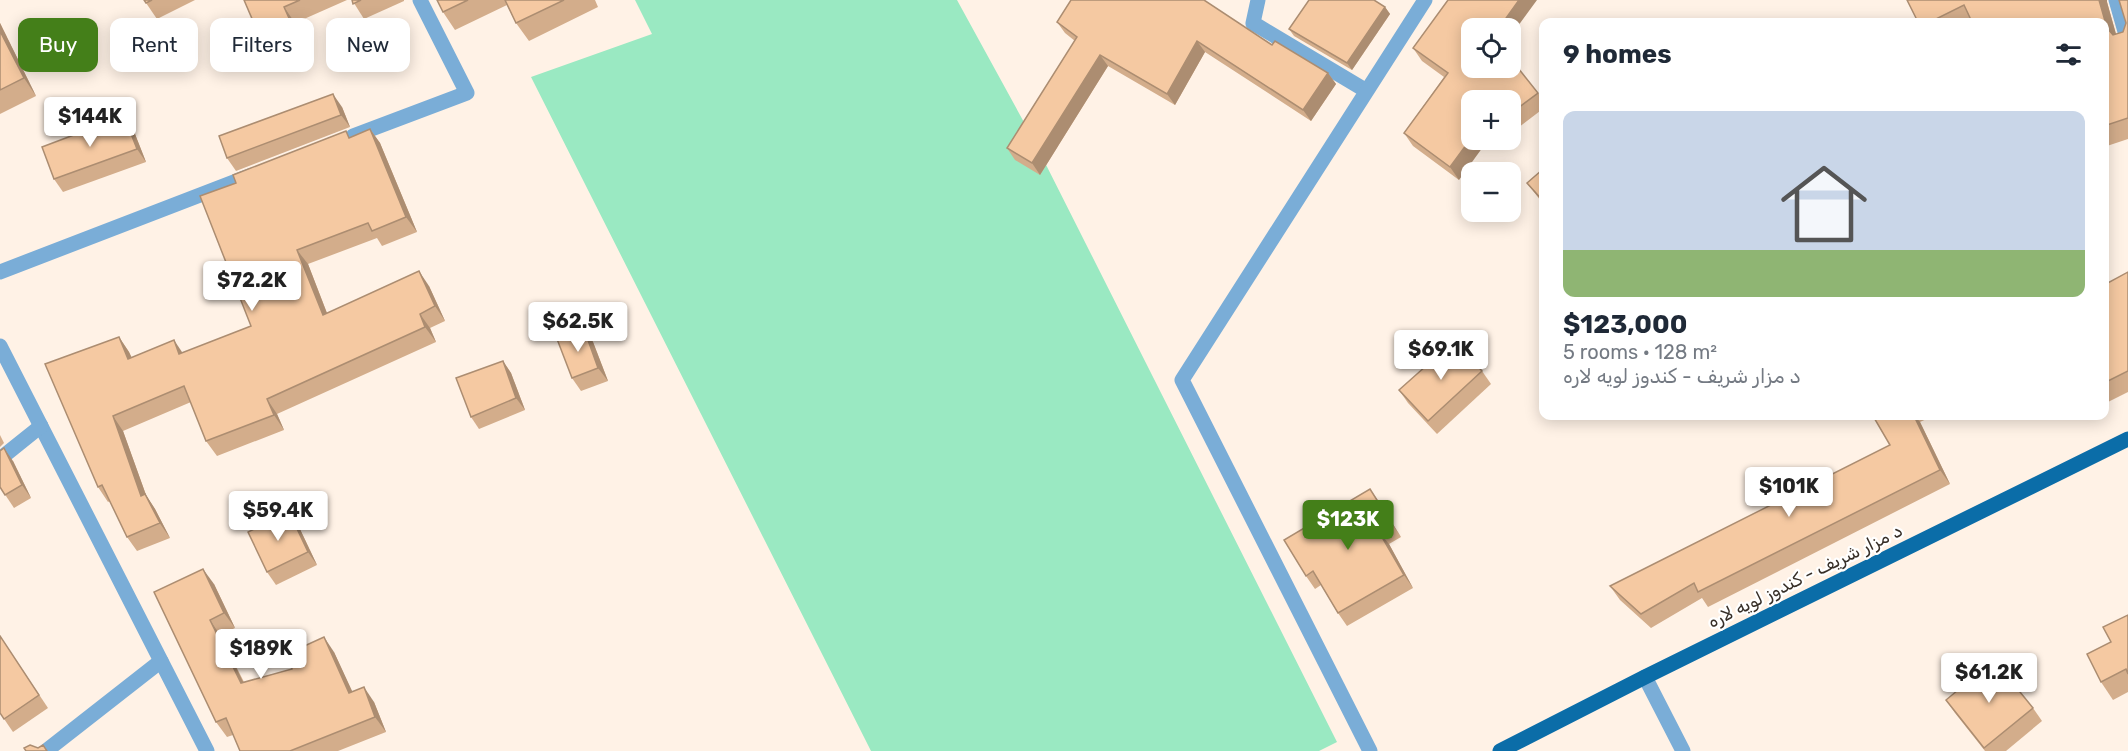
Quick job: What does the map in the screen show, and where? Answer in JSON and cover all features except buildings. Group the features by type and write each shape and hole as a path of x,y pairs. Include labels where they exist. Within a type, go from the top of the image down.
{"main road":[{"name":"د مزار شریف - کندوز لویه لاره","path":"1500,751 2128,439"}],"street":[{"path":"336,143 467,93 420,0"},
{"path":"1258,0 1253,23 1365,90"},
{"path":"1370,751 1182,380 1365,90 1425,0"},
{"path":"2116,0 2128,42"},
{"path":"0,272 262,171"},
{"path":"0,346 207,751"},
{"path":"0,459 41,426"},
{"path":"46,751 161,662"},
{"path":"1645,677 1683,751"}],"green space":[{"path":"635,0 957,0 1031,135 1337,742 1319,751 871,751 531,77 652,34"}]}
